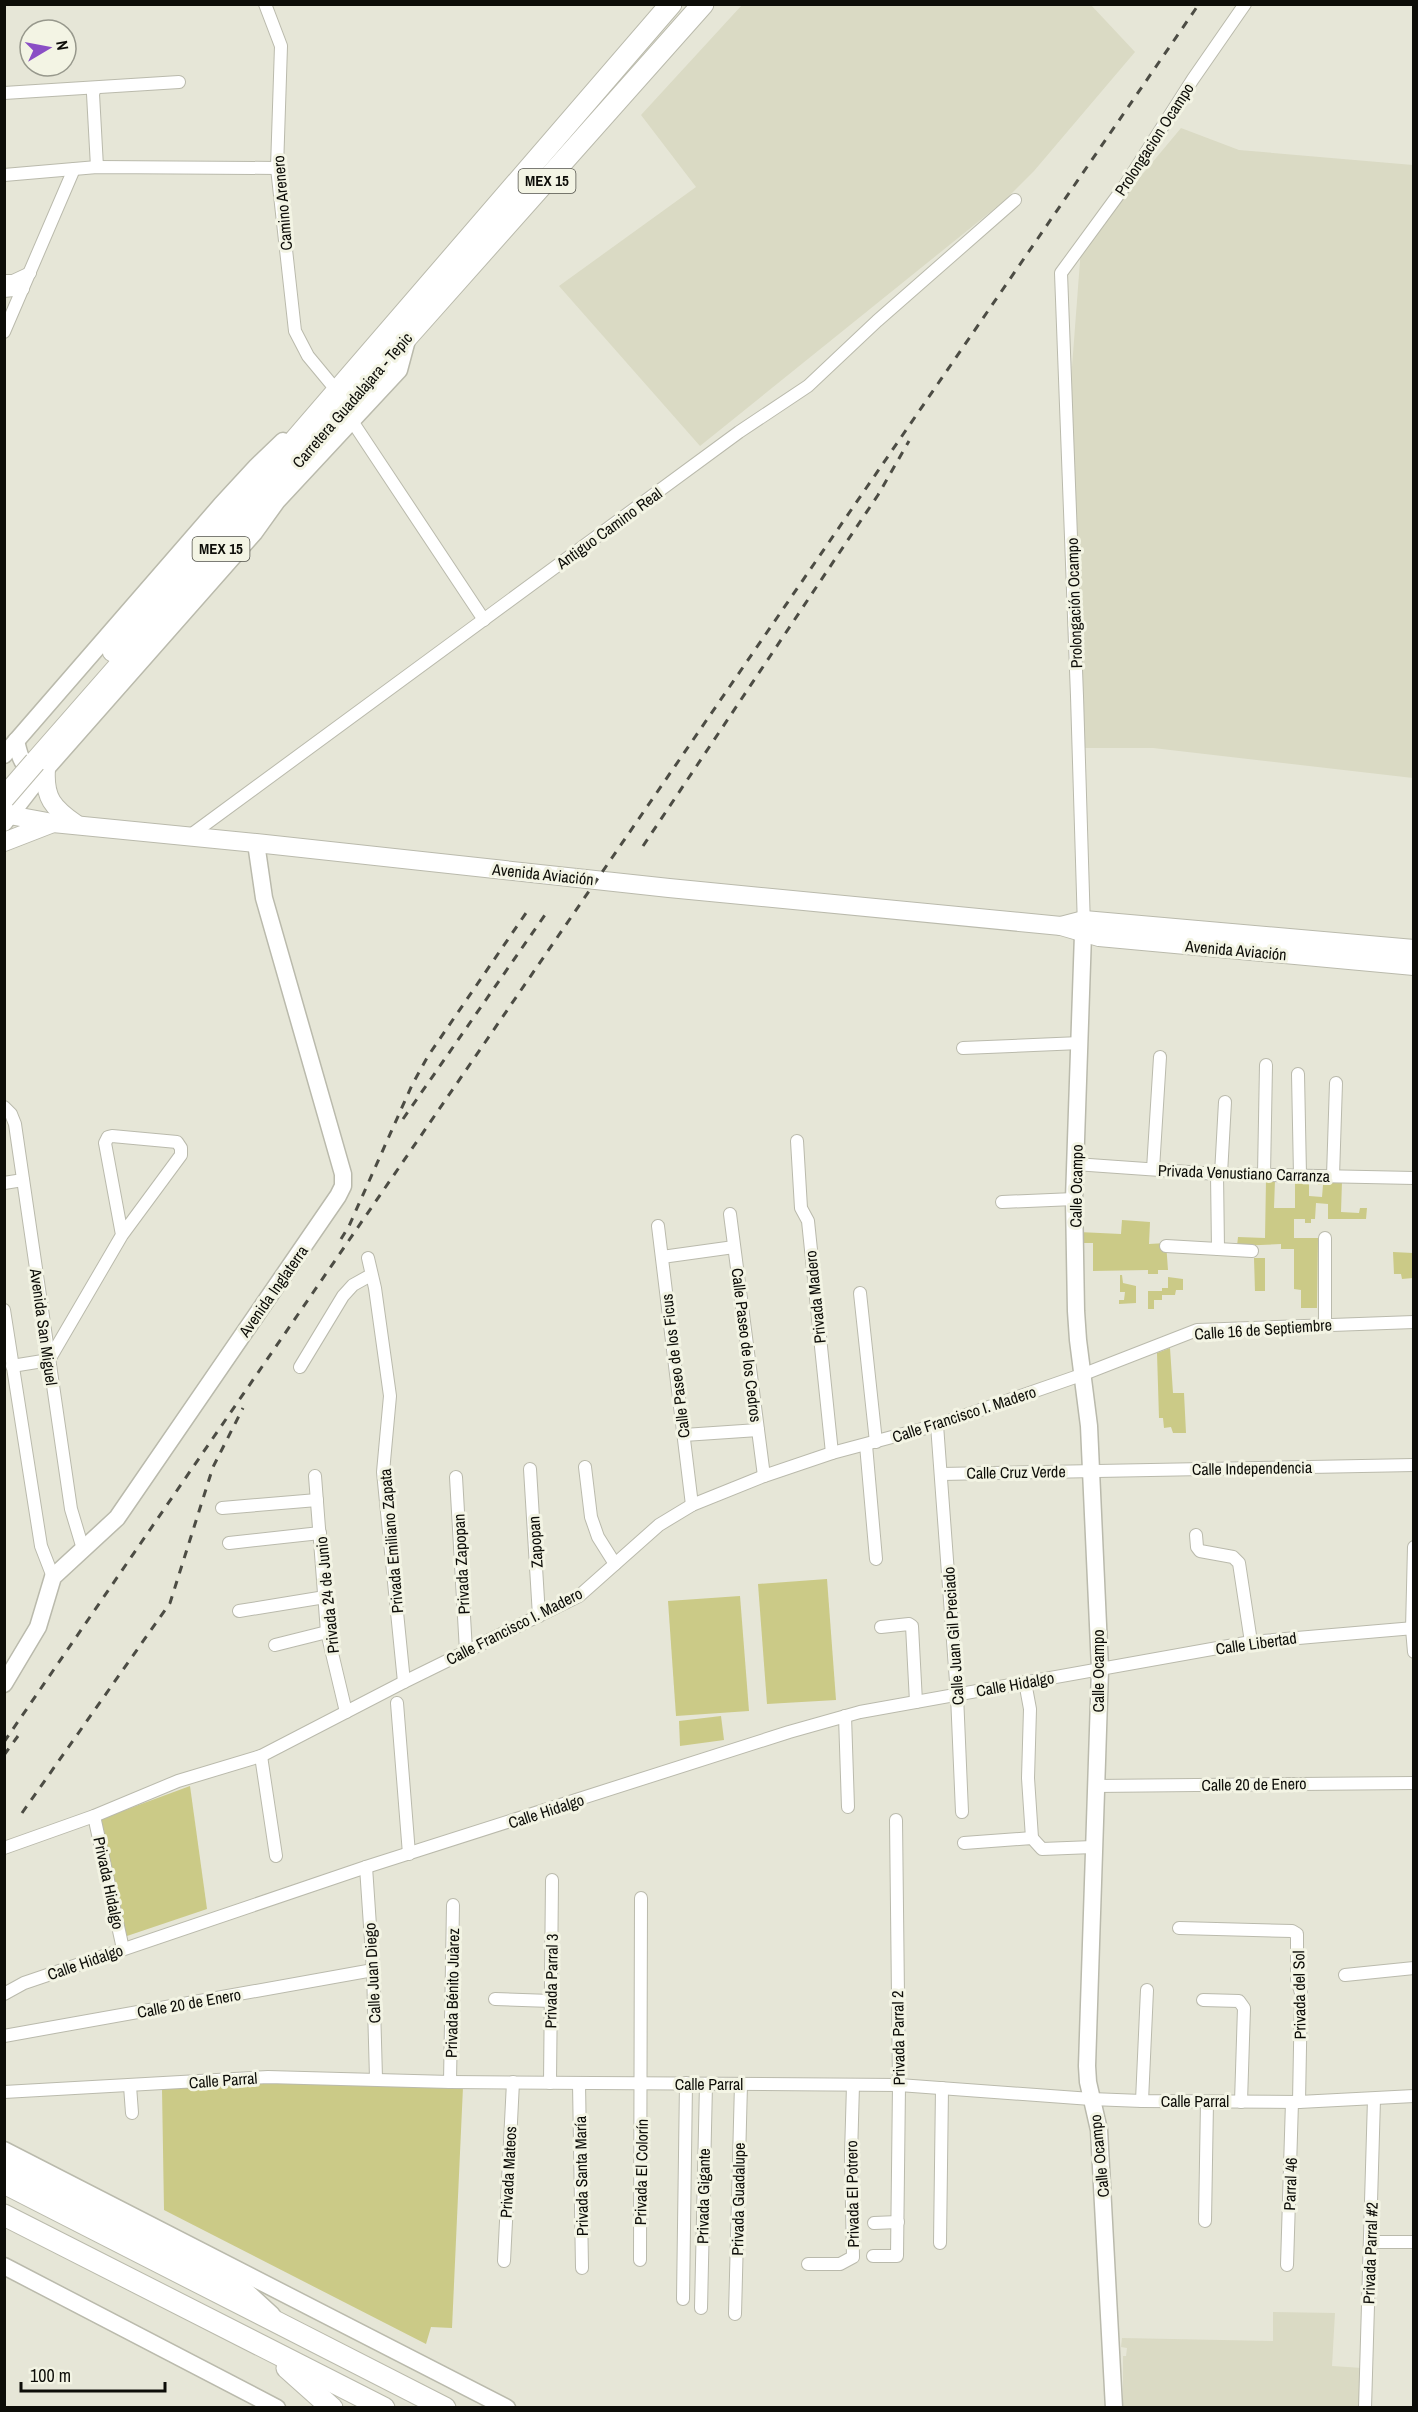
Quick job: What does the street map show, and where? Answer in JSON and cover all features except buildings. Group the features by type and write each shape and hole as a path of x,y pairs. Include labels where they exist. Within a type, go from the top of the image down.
{"highway":[{"name":"Carretera Guadalajara - Tepic","path":"10,811 31,756 331,397 671,4"},
{"name":"Carretera Guadalajara - Tepic","path":"4,778 31,756 703,4"},
{"path":"4,2183 445,2408"},
{"path":"4,2215 384,2408"},
{"path":"264,2347 332,2408"}],"main road":[{"path":"31,756 56,810 78,825"},
{"name":"Avenida Aviación","path":"10,811 53,823 558,877 1061,926 1413,949"},
{"path":"4,842 53,823"},
{"name":"Avenida Aviación","path":"1084,927 1413,966"}],"street":[{"name":"Camino Arenero","path":"265,4 281,46 277,168 295,331 331,397"},
{"name":"Prolongacion Ocampo","path":"1061,273 1124,187 1193,79 1245,4"},
{"path":"4,93 179,82"},
{"path":"95,88 93,94 96,167"},
{"path":"4,176 96,167 277,168"},
{"path":"4,332 74,169"},
{"name":"Antiguo Camino Real","path":"188,837 739,432 808,386 877,321 1015,200"},
{"path":"4,281 13,281 30,273"},
{"name":"Prolongación Ocampo","path":"1061,273 1084,927"},
{"path":"4,291 23,289"},
{"path":"4,755 31,756 254,533 278,501 399,370 408,336"},
{"path":"352,421 483,620"},
{"name":"Avenida Inglaterra","path":"53,1577 117,1518 332,1206 343,1186 339,1163 264,898 256,843"},
{"name":"Calle Ocampo","path":"1084,927 1074,1199 1076,1320 1084,1374 1091,1471 1100,1669 1087,2066 1100,2142 1114,2408"},
{"path":"963,1048 1080,1043"},
{"path":"1153,1169 1160,1057"},
{"path":"1264,1174 1266,1065"},
{"path":"1298,1074 1300,1175"},
{"path":"1333,1176 1336,1083"},
{"path":"1218,1249 1225,1102"},
{"name":"Avenida San Miguel","path":"4,1107 11,1114 15,1124 71,1509 83,1549"},
{"path":"12,1366 49,1360 122,1234 181,1155 181,1148 177,1142 112,1136 106,1139 122,1234"},
{"name":"Privada Madero","path":"797,1141 801,1208 808,1221 832,1453"},
{"name":"Privada Venustiano Carranza","path":"1076,1164 1220,1174 1413,1178"},
{"path":"4,1183 22,1180"},
{"path":"1002,1202 1074,1199"},
{"name":"Calle Paseo de los Cedros","path":"730,1214 764,1476"},
{"name":"Calle Paseo de los Ficus","path":"658,1226 692,1505"},
{"path":"1324,1238 1325,1325"},
{"path":"1166,1246 1252,1251"},
{"path":"662,1257 734,1247"},
{"name":"Privada Emiliano Zapata","path":"368,1258 390,1396 383,1472 404,1682"},
{"path":"300,1367 343,1296 353,1285 371,1275"},
{"path":"861,1293 876,1559"},
{"path":"4,1310 41,1546 53,1577 38,1627 4,1684"},
{"name":"Calle 16 de Septiembre","path":"1084,1374 1197,1330 1413,1322"},
{"name":"Calle Francisco I. Madero","path":"4,1848 94,1816 178,1781 261,1756 404,1682 579,1596 659,1526 692,1505 764,1476 832,1453 937,1425 1084,1374"},
{"name":"Calle Juan Gil Preciado","path":"937,1425 957,1695 962,1812"},
{"path":"684,1435 758,1430"},
{"name":"Calle Independencia","path":"1091,1471 1413,1465"},
{"path":"585,1467 591,1517 598,1537 615,1564"},
{"name":"Zapopan","path":"530,1469 539,1616"},
{"name":"Calle Cruz Verde","path":"941,1474 1091,1471"},
{"name":"Privada 24 de Junio","path":"315,1476 327,1632 346,1712"},
{"name":"Privada Zapopan","path":"456,1477 466,1651"},
{"path":"222,1508 317,1500"},
{"path":"229,1543 320,1533"},
{"path":"1196,1535 1197,1547 1200,1551 1233,1557 1239,1563 1251,1642"},
{"path":"1413,1547 1413,1652"},
{"path":"239,1611 325,1597"},
{"path":"881,1627 909,1624 913,1631 916,1702"},
{"name":"Calle Libertad","path":"1100,1669 1251,1642 1413,1628"},
{"path":"275,1645 327,1632"},
{"name":"Calle Hidalgo","path":"4,1994 24,1983 366,1867 789,1732 845,1716 1100,1669"},
{"path":"1025,1682 1030,1709 1028,1778 1032,1838 1042,1849 1093,1847"},
{"path":"397,1703 409,1854"},
{"path":"845,1716 848,1807"},
{"path":"261,1756 276,1856"},
{"name":"Calle 20 de Enero","path":"1095,1786 1413,1783"},
{"name":"Privada Hidalgo","path":"94,1816 123,1949"},
{"name":"Privada Parral 2","path":"873,2256 897,2256 899,2085 896,1820"},
{"path":"964,1843 1032,1838"},
{"name":"Calle Juan Diego","path":"366,1867 373,1970 376,2078"},
{"name":"Privada Parral 3","path":"550,2083 552,1880"},
{"name":"Privada El Colorín","path":"640,2260 641,1898"},
{"name":"Privada Bénito Juàrez","path":"450,2082 453,1905"},
{"name":"Privada del Sol","path":"1179,1928 1292,1931 1297,1934 1297,1979 1301,1993 1295,2102"},
{"path":"1345,1975 1413,1968"},
{"name":"Calle 20 de Enero","path":"4,2036 373,1970"},
{"path":"1142,2101 1147,1990"},
{"path":"495,1999 551,2001"},
{"path":"1203,2000 1239,2001 1244,2008 1241,2102"},
{"name":"Calle Parral","path":"4,2092 268,2077 376,2078 450,2082 899,2085 1142,2101 1295,2102 1413,2096"},
{"name":"Privada Mateos","path":"504,2261 513,2082"},
{"name":"Privada Santa María","path":"579,2083 582,2268"},
{"path":"682,2299 686,2084"},
{"name":"Privada Gigante","path":"701,2308 706,2084"},
{"name":"Privada Guadalupe","path":"735,2314 741,2084"},
{"name":"Privada El Potrero","path":"807,2264 840,2264 853,2256 851,2155 853,2085"},
{"path":"130,2086 132,2113"},
{"path":"940,2243 942,2088"},
{"name":"Privada Parral #2","path":"1365,2408 1374,2099"},
{"path":"1205,2221 1208,2102"},
{"name":"Parral 46","path":"1287,2265 1295,2102"},
{"path":"4,2150 507,2408"},
{"path":"4,2165 204,2266 247,2292 283,2326"},
{"path":"90,2193 133,2230"},
{"path":"874,2223 898,2222"},
{"path":"1370,2242 1413,2242"},
{"path":"4,2252 33,2281"},
{"path":"4,2266 277,2408"}],"shaded area":[{"path":"742,5 1091,5 1135,52 1034,171 1004,201 700,446 559,286 696,187 641,115"},
{"path":"1181,128 1239,150 1413,165 1413,778 1153,748 1079,748 1067,433 1081,248"},
{"path":"1266,1180 1275,1180 1274,1208 1295,1208 1295,1181 1309,1181 1309,1196 1322,1197 1323,1185 1318,1185 1318,1182 1342,1181 1341,1212 1359,1213 1360,1208 1367,1208 1366,1219 1328,1219 1328,1204 1316,1203 1315,1219 1311,1219 1311,1223 1305,1223 1305,1219 1294,1219 1294,1238 1318,1238 1317,1308 1301,1308 1301,1290 1294,1289 1294,1249 1281,1249 1281,1244 1237,1246 1238,1237 1265,1238"},
{"path":"1122,1220 1150,1222 1149,1244 1166,1243 1168,1270 1158,1270 1158,1274 1148,1274 1148,1270 1093,1271 1093,1243 1081,1243 1079,1232 1121,1234"},
{"path":"1393,1252 1413,1253 1413,1278 1402,1279 1401,1274 1394,1274"},
{"path":"1254,1258 1265,1258 1265,1291 1255,1291"},
{"path":"1120,1275 1122,1275 1123,1283 1136,1286 1136,1303 1119,1304 1119,1300 1124,1300 1125,1292 1120,1292"},
{"path":"1168,1277 1183,1279 1183,1290 1176,1290 1175,1295 1162,1295 1162,1300 1154,1300 1154,1309 1148,1309 1148,1291 1162,1291 1162,1288 1168,1288"},
{"path":"1170,1348 1173,1393 1184,1393 1186,1433 1173,1433 1171,1427 1164,1428 1163,1418 1159,1418 1157,1353"},
{"path":"827,1579 836,1700 767,1704 758,1584"},
{"path":"740,1596 749,1711 676,1716 668,1601"},
{"path":"721,1716 724,1740 680,1746 679,1721"},
{"path":"190,1786 207,1909 124,1937 98,1820"},
{"path":"271,2081 463,2087 452,2328 431,2327 426,2344 164,2210 162,2089"},
{"path":"1273,2312 1335,2313 1332,2366 1362,2368 1361,2407 1123,2407 1123,2356 1126,2356 1127,2348 1121,2347 1122,2338 1273,2341"}],"railway":[{"path":"4,1742 1199,4"},
{"path":"643,846 878,495 909,441"},
{"path":"403,1119 547,912"},
{"path":"341,1239 349,1226 412,1085 428,1056 526,913"},
{"path":"22,1813 170,1603 213,1467 243,1408"},
{"path":"4,1755 18,1736"}]}
